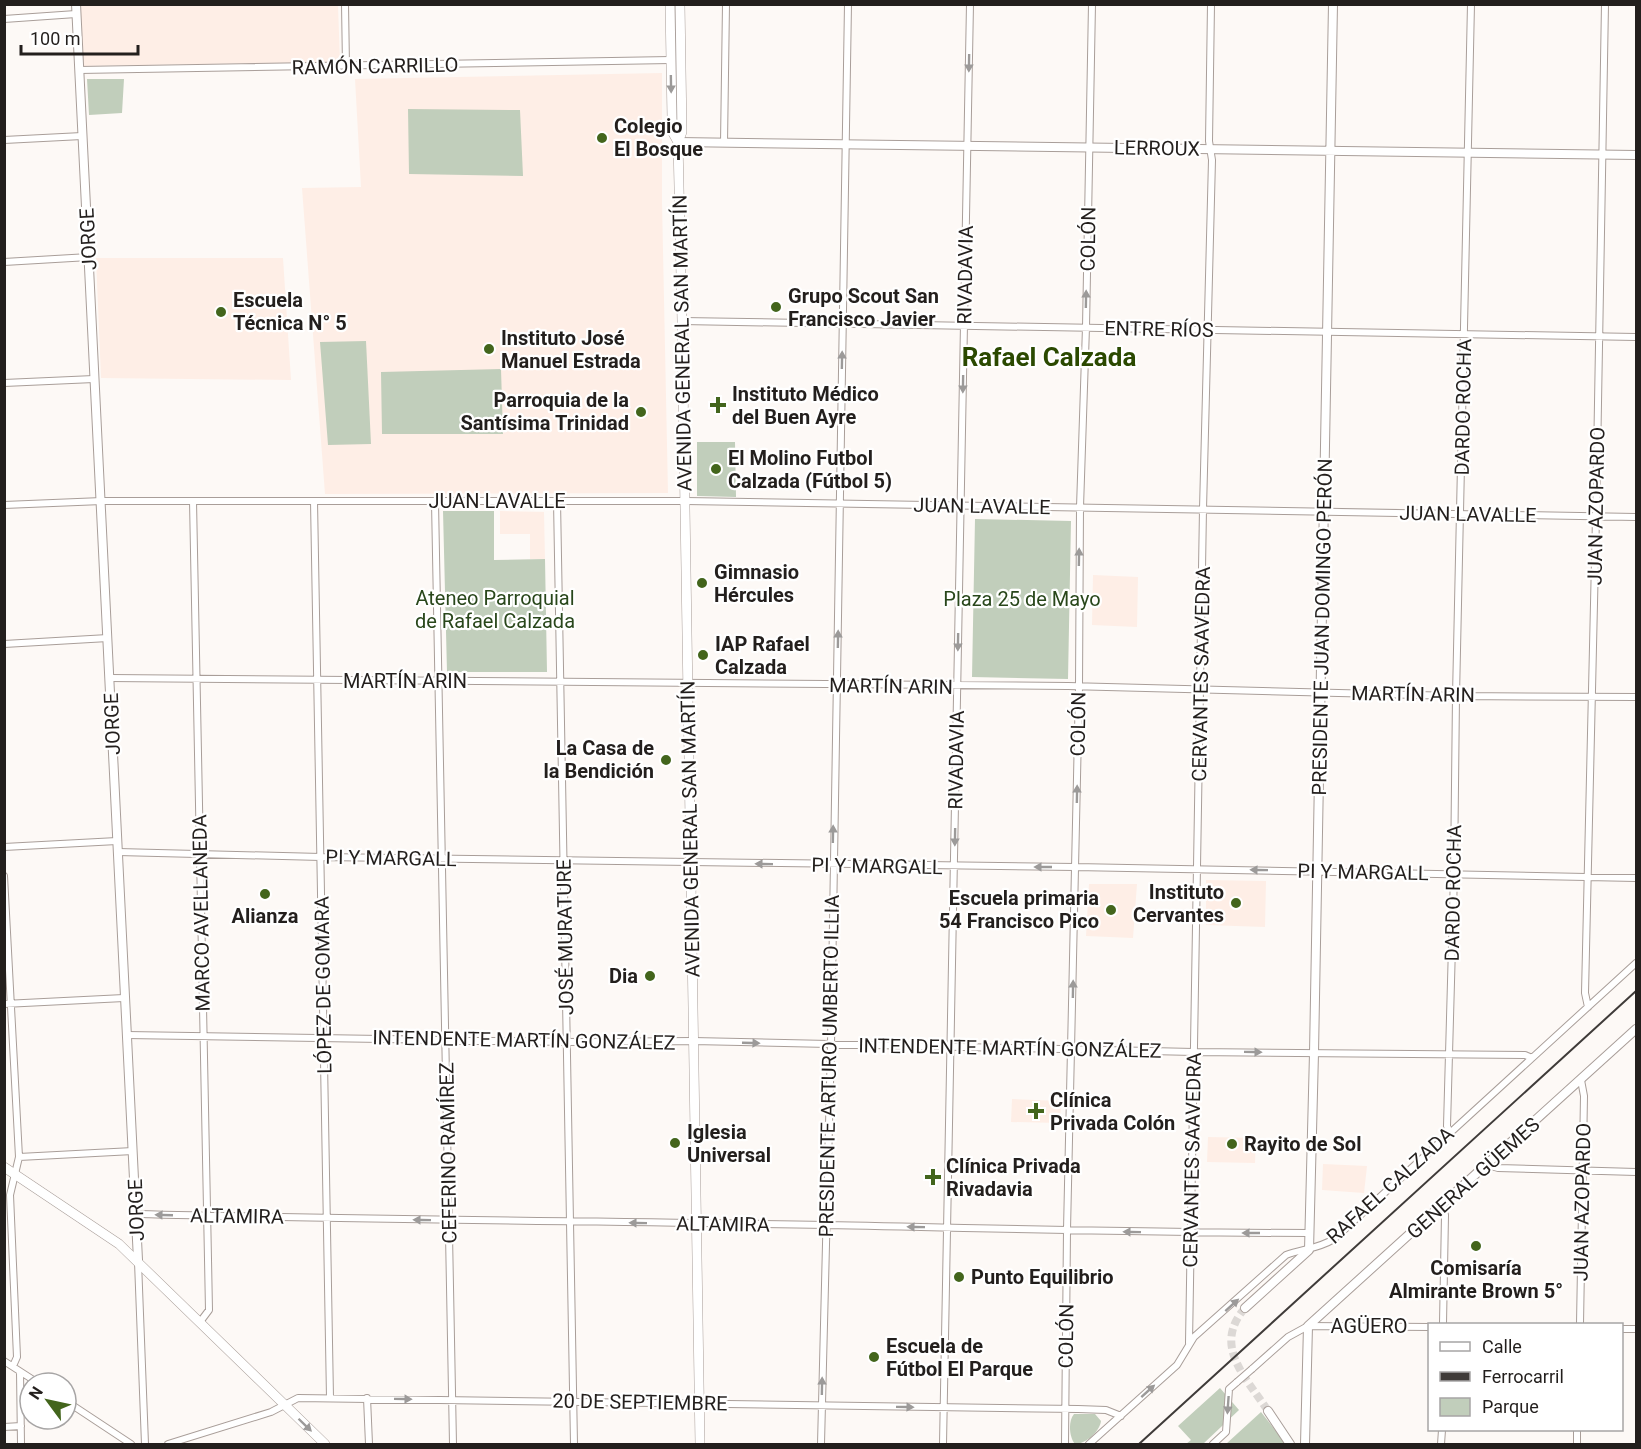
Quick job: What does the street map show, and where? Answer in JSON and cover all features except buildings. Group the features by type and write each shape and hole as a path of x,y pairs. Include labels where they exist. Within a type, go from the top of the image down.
{"main road":[{"name":"AVENIDA GENERAL SAN MARTÍN","path":"670,4 673,126 678,142 686,501 700,1444"},
{"name":"AVENIDA GENERAL SAN MARTÍN","path":"678,142 682,132 680,4"},
{"path":"4,1167 108,1236 138,1260 325,1444"}],"street":[{"name":"JORGE","path":"76,4 102,501 124,998 137,1214 145,1444"},
{"path":"345,4 346,66"},
{"path":"724,143 726,4"},
{"name":"PRESIDENTE ARTURO UMBERTO ILLIA","path":"821,1444 831,1045 832,865 848,4"},
{"name":"RIVADAVIA","path":"943,1444 970,4"},
{"name":"COLÓN","path":"1065,1444 1079,687 1080,507 1092,4"},
{"name":"CERVANTES SAAVEDRA","path":"1189,1343 1211,149 1209,141 1211,4"},
{"name":"PRESIDENTE JUAN DOMINGO PERÓN","path":"1309,1250 1333,4"},
{"name":"DARDO ROCHA","path":"1450,1133 1447,1126 1471,4"},
{"name":"JUAN AZOPARDO","path":"1588,1007 1585,993 1605,4"},
{"path":"4,19 76,15"},
{"name":"RAMÓN CARRILLO","path":"79,70 671,60"},
{"path":"4,140 82,136"},
{"name":"LERROUX","path":"678,142 1636,155"},
{"path":"4,262 89,257"},
{"name":"ENTRE RÍOS","path":"682,321 1636,337"},
{"path":"4,383 94,379"},
{"name":"JUAN LAVALLE","path":"4,505 102,501 686,501 1636,517"},
{"name":"MARCO AVELLANEDA","path":"193,501 209,1310 200,1322"},
{"name":"LÓPEZ DE GOMARA","path":"314,501 330,1398"},
{"name":"JOSÉ MURATURE","path":"557,501 573,1444"},
{"name":"CEFERINO RAMÍREZ","path":"435,502 453,1444"},
{"path":"4,644 108,638"},
{"name":"MARTÍN ARIN","path":"110,678 1079,687 1456,696 1636,697"},
{"path":"4,847 117,841"},
{"name":"PI Y MARGALL","path":"118,852 1636,878"},
{"path":"4,876 8,1004 19,1157 10,1195 17,1357 13,1366"},
{"name":"RAFAEL CALZADA","path":"1089,1444 1177,1365 1187,1351 1189,1343 1286,1256 1324,1245 1334,1239 1636,963"},
{"path":"8,1004 124,998"},
{"name":"GENERAL GÜEMES","path":"1308,1326 1636,1029"},
{"name":"INTENDENTE MARTÍN GONZÁLEZ","path":"127,1035 567,1042 693,1041 1194,1052 1525,1055 1532,1058"},
{"name":"JUAN AZOPARDO","path":"1580,1323 1584,1096 1581,1080"},
{"path":"19,1157 133,1151"},
{"path":"1487,1165 1498,1168 1636,1172"},
{"path":"1442,1205 1445,1215 1443,1323"},
{"name":"ALTAMIRA","path":"137,1214 1190,1233 1310,1233"},
{"path":"1245,1308 1309,1250"},
{"path":"1213,1444 1226,1432 1229,1389 1288,1337 1308,1326"},
{"path":"1305,1444 1308,1326"},
{"name":"AGÜERO","path":"1308,1326 1428,1327"},
{"path":"4,1361 20,1371"},
{"name":"20 DE SEPTIEMBRE","path":"168,1444 271,1412 298,1398 1065,1409 1106,1410 1121,1416"},
{"path":"367,1398 369,1444"},
{"path":"78,1409 132,1444"},
{"path":"1268,1411 1290,1444"}],"shaded area":[{"path":"80,5 338,5 340,62 83,66"},
{"name":"Instituto José Manuel Estrada","path":"662,73 662,202 668,493 325,494 302,188 361,187 355,79"},
{"path":"96,258 283,258 291,380 101,378"},
{"path":"500,511 544,512 545,559 530,559 530,534 500,534"},
{"path":"1093,575 1138,577 1137,627 1092,625"},
{"name":"Instituto Cervantes","path":"1206,880 1266,881 1265,927 1206,925"},
{"name":"Escuela primaria 54 Francisco Pico","path":"1089,884 1137,884 1133,938 1086,936"},
{"name":"Clínica Privada Colón","path":"1012,1099 1061,1101 1060,1123 1011,1122"},
{"name":"Rayito de Sol","path":"1208,1137 1256,1138 1255,1163 1207,1162"},
{"path":"1323,1164 1367,1166 1364,1193 1322,1190"}],"green space":[{"path":"87,79 124,79 122,113 89,115"},
{"path":"408,109 520,110 523,176 409,174"},
{"path":"366,341 371,444 328,445 320,342"},
{"path":"501,369 503,434 382,434 381,372"},
{"name":"El Molino Futbol Calzada (Fútbol 5)","path":"697,442 735,442 736,497 697,496"},
{"name":"Ateneo Parroquial de Rafael Calzada","path":"443,511 494,511 494,560 545,559 547,672 447,672"},
{"name":"Plaza 25 de Mayo","path":"975,519 1071,521 1068,679 972,677"},
{"path":"1220,1388 1239,1410 1203,1444 1186,1444 1191,1440 1178,1426"},
{"path":"1261,1412 1286,1444 1226,1444"},
{"path":"1074,1414 1095,1414 1101,1421 1092,1436 1084,1442 1075,1444 1070,1429"}],"tunnel":[{"path":"1245,1308 1236,1322 1232,1335 1232,1348 1242,1373 1268,1411"}],"railway":[{"path":"1139,1444 1636,991"}],"place":[{"name":"Colegio El Bosque","path":"602,138"},
{"name":"Grupo Scout San Francisco Javier","path":"776,307"},
{"name":"Escuela Técnica N° 5","path":"221,312"},
{"name":"Instituto José Manuel Estrada","path":"489,349"},
{"name":"Instituto Médico del Buen Ayre","path":"718,405"},
{"name":"Parroquia de la Santísima Trinidad","path":"641,412"},
{"name":"El Molino Futbol Calzada (Fútbol 5)","path":"716,469"},
{"name":"Gimnasio Hércules","path":"702,583"},
{"name":"IAP Rafael Calzada","path":"703,655"},
{"name":"La Casa de la Bendición","path":"666,760"},
{"name":"Alianza","path":"265,894"},
{"name":"Instituto Cervantes","path":"1236,903"},
{"name":"Escuela primaria 54 Francisco Pico","path":"1111,910"},
{"name":"Dia","path":"650,976"},
{"name":"Clínica Privada Colón","path":"1036,1111"},
{"name":"Iglesia Universal","path":"675,1143"},
{"name":"Rayito de Sol","path":"1232,1144"},
{"name":"Clínica Privada Rivadavia","path":"933,1177"},
{"name":"Comisaría Almirante Brown 5°","path":"1476,1246"},
{"name":"Punto Equilibrio","path":"959,1277"},
{"name":"Escuela de Fútbol El Parque","path":"874,1357"}],"district":[{"name":"Rafael Calzada","path":"1049,357"}]}
